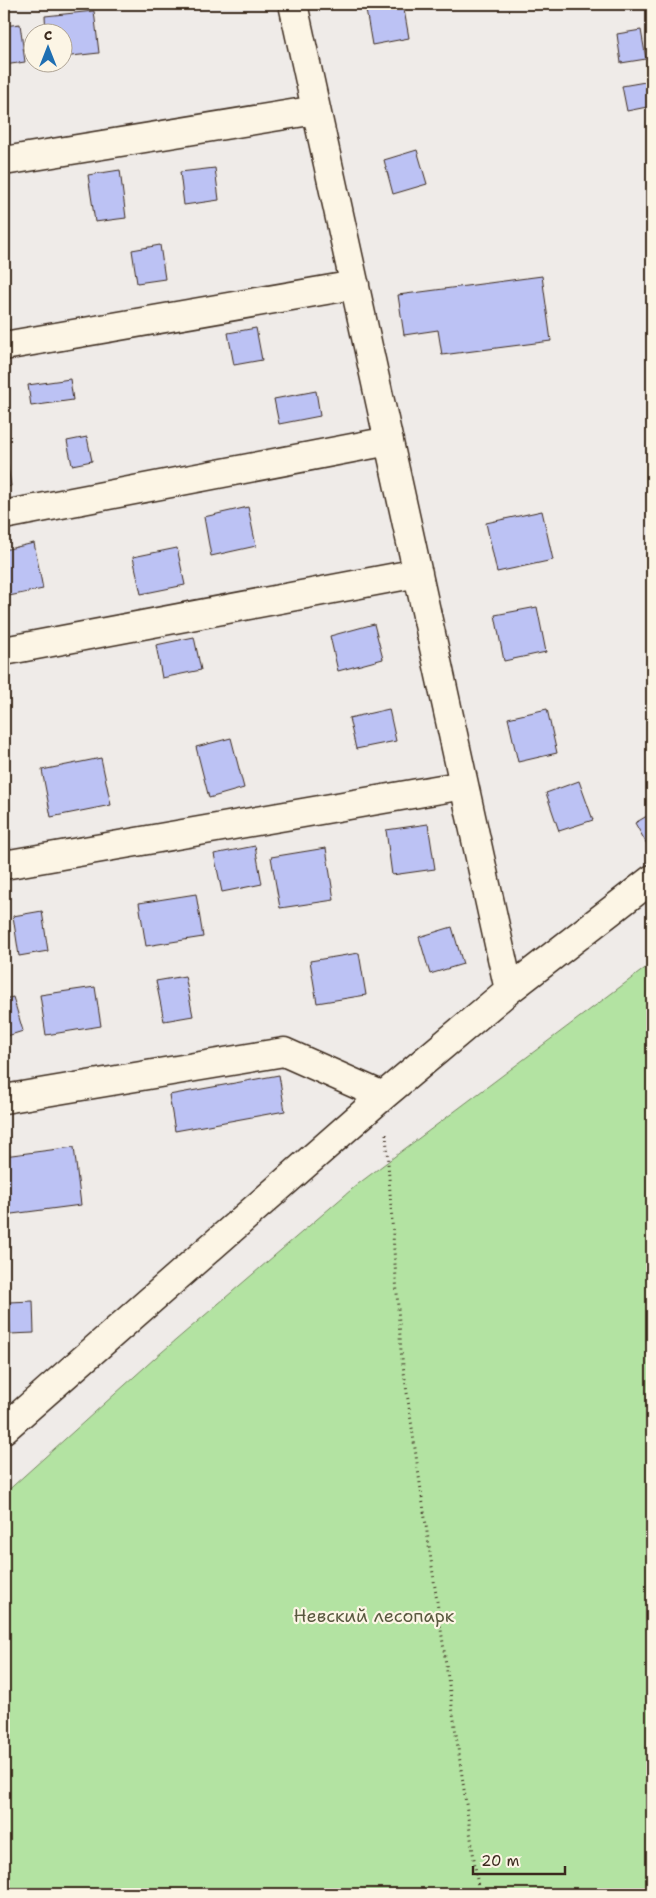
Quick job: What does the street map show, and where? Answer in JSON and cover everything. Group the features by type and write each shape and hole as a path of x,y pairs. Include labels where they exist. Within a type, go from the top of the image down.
{"street":[{"path":"293,4 509,990"},
{"path":"4,161 316,110"},
{"path":"4,346 355,285"},
{"path":"4,515 389,441"},
{"path":"4,651 418,573"},
{"path":"4,865 464,785"},
{"path":"4,1429 383,1096 509,990 652,879"},
{"path":"4,1099 284,1052 383,1096"}],"path":[{"path":"383,1096 401,1351 479,1894"}],"green space":[{"name":"Невский лесопарк","path":"652,963 652,1894 4,1894 4,1494 155,1358 358,1184"}],"building":[{"path":"365,4 403,4 409,38 372,45"},
{"path":"584,4 613,4 585,9"},
{"path":"94,11 99,53 72,56 72,22 45,22 45,16"},
{"path":"20,24 22,62 4,65 4,26"},
{"path":"641,30 646,59 621,63 617,34"},
{"path":"651,81 652,106 627,111 622,86"},
{"path":"417,150 427,184 393,194 384,160"},
{"path":"215,168 219,200 184,205 180,172"},
{"path":"120,170 126,218 95,222 88,175"},
{"path":"160,245 165,279 137,283 132,250"},
{"path":"542,276 551,341 442,355 438,330 404,335 398,295"},
{"path":"256,328 262,360 234,365 228,333"},
{"path":"70,379 73,400 31,406 28,385"},
{"path":"316,391 320,416 279,424 274,399"},
{"path":"87,437 92,461 72,465 67,441"},
{"path":"4,441 11,486 4,488"},
{"path":"248,507 256,546 211,556 204,517"},
{"path":"542,511 553,560 497,572 486,523"},
{"path":"34,543 43,589 4,597 4,550"},
{"path":"177,548 185,585 141,594 133,557"},
{"path":"537,607 546,652 504,661 495,615"},
{"path":"374,624 383,659 338,671 330,636"},
{"path":"194,637 201,670 162,678 156,645"},
{"path":"389,709 396,741 356,749 349,718"},
{"path":"547,709 557,753 518,762 508,718"},
{"path":"231,738 244,788 209,798 196,747"},
{"path":"101,758 111,805 51,817 42,770"},
{"path":"579,781 593,820 559,831 546,793"},
{"path":"652,813 652,844 648,846 635,823"},
{"path":"428,824 435,869 392,875 386,830"},
{"path":"255,846 262,884 222,892 214,854"},
{"path":"326,848 334,900 280,908 271,857"},
{"path":"196,894 203,937 146,946 139,903"},
{"path":"42,911 48,951 19,956 13,916"},
{"path":"452,927 463,964 430,974 419,937"},
{"path":"359,953 366,995 317,1003 310,961"},
{"path":"185,976 193,1016 164,1021 156,981"},
{"path":"95,987 101,1026 46,1035 40,995"},
{"path":"13,997 23,1031 4,1037 4,999"},
{"path":"279,1075 285,1111 175,1131 169,1095"},
{"path":"74,1147 81,1205 4,1215 4,1156"},
{"path":"33,1301 34,1333 10,1334 9,1302"}]}
